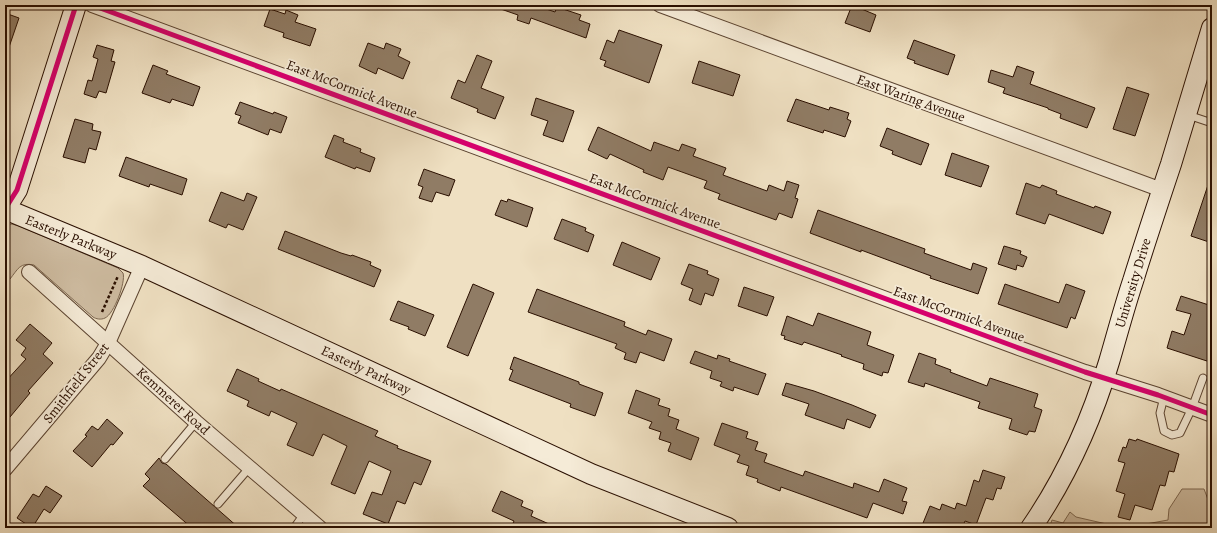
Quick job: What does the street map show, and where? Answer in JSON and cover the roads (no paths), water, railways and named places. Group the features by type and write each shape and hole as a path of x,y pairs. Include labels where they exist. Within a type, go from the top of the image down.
{"main road":[{"path":"5,209 17,190 76,5"},
{"name":"University Drive","path":"1031,528 1042,519 1077,449 1095,405 1212,28"},
{"name":"Easterly Parkway","path":"5,209 142,266 591,474 728,528"}],"street":[{"name":"East McCormick Avenue","path":"92,5 1016,347 1104,378 1164,397 1212,415"},
{"name":"East Waring Avenue","path":"660,5 1162,190"},
{"name":"Smithfield Street","path":"5,469 99,358 108,343 142,266"},
{"name":"Kemmerer Road","path":"28,272 196,422 320,528"}],"lane":[{"path":"1186,114 1212,123"},
{"path":"1164,397 1160,413 1164,431 1172,435 1180,433 1192,408 1203,378"},
{"path":"165,459 196,422"},
{"path":"218,504 250,467"},
{"path":"294,528 304,514"}]}
